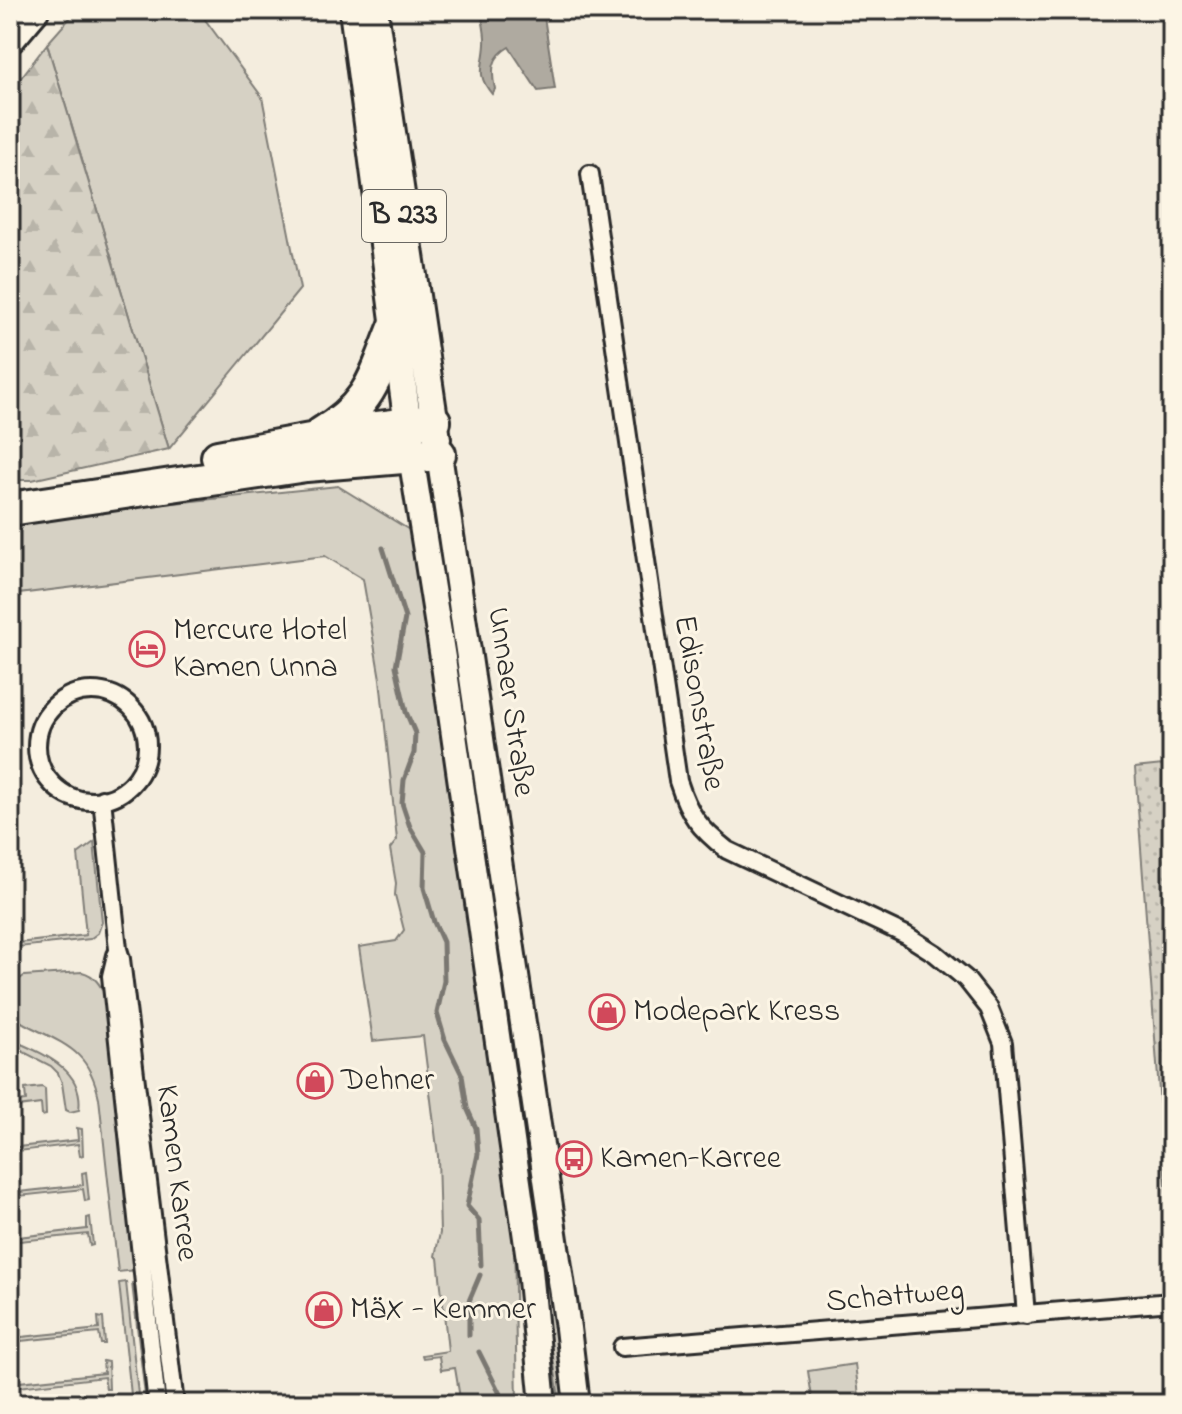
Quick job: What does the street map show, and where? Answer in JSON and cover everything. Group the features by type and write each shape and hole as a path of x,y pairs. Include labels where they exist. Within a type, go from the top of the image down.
{"highway":[{"path":"10,36 32,10"},
{"path":"307,442 335,426 369,392 396,325"},
{"path":"10,492 421,423"},
{"path":"10,509 306,465 425,455"}],"main road":[{"name":"Unnaer Straße","path":"353,10 396,325 421,423"},
{"name":"Unnaer Straße","path":"374,10 425,455 443,658 529,1259 543,1404"},
{"name":"Unnaer Straße","path":"425,455 568,1328 577,1404"}],"street":[{"name":"Edisonstraße","path":"590,174 678,781 687,808 705,832 727,850 906,935 936,954 966,979 989,1008 1003,1043 1026,1315"},
{"path":"83,692 106,693 128,703 146,734 146,758 135,780 116,795 102,799 80,799 58,788 49,779 38,756 37,744 44,719 60,701 83,692"},
{"name":"Kamen Karree","path":"102,799 175,1404"},
{"name":"Kamen Karree","path":"118,949 111,976 157,1404"},
{"name":"Schattweg","path":"622,1347 1172,1302"}],"green space":[{"path":"77,10 198,10 262,97 300,289 169,449 47,44"},
{"path":"47,44 169,449 32,480 10,480 10,92"},
{"path":"338,486 411,531 436,684 514,1236 517,1404 461,1404 455,1368 441,1370 439,1356 423,1358 422,1355 448,1351 438,1258 435,1256 440,1233 438,1156 423,1036 373,1041 359,947 396,941 404,930 395,895 390,849 397,840 380,679 363,579 325,556 10,595 10,520"},
{"path":"1172,764 1172,1267 1135,768"},
{"path":"94,842 102,922 98,933 90,939 10,948 10,944 86,935 78,854"},
{"path":"82,972 94,978 106,997 136,1270 118,1272 99,1098 91,1073 71,1049 22,1023 10,1013 10,986 24,976"},
{"path":"10,1039 47,1057 68,1073 79,1095 79,1110 66,1110 58,1073 51,1066 10,1045"},
{"path":"25,1089 45,1089 46,1115 42,1116 41,1104 10,1108 10,1103 26,1101"},
{"path":"77,1128 82,1129 83,1155 80,1156 78,1144 10,1152 10,1148 78,1140"},
{"path":"86,1172 89,1200 85,1201 83,1189 10,1197 10,1193 83,1185 82,1173"},
{"path":"90,1217 93,1245 90,1246 88,1234 10,1242 10,1238 87,1229 87,1218"},
{"path":"548,1274 567,1404 560,1404 541,1277"},
{"path":"126,1282 139,1404 132,1404 119,1283"},
{"path":"138,1282 151,1404 146,1404 132,1283"},
{"path":"98,1317 103,1318 105,1344 101,1344 99,1333 10,1342 12,1338 99,1329"},
{"path":"103,1361 108,1362 109,1389 106,1389 104,1377 10,1388 10,1383 104,1373"},
{"path":"855,1364 860,1404 813,1404 808,1371"}],"shaded area":[{"path":"481,10 543,10 555,89 538,91 509,47 499,55 494,65 495,89 492,94 482,75 485,40"}],"waterway":[{"path":"383,548 405,618 396,666 406,712 415,733 414,753 404,780 402,803 410,827 425,852 424,888 443,942 444,981 437,1013 445,1040 462,1075 467,1108 476,1128 478,1154 467,1206 479,1220 481,1265"},
{"path":"469,1335 469,1301 480,1275"},
{"path":"479,1352 501,1396 500,1404"}],"place":[{"name":"Mercure Hotel Kamen Unna","path":"147,649"},
{"name":"Modepark Kress","path":"607,1012"},
{"name":"Dehner","path":"315,1081"},
{"name":"Kamen-Karree","path":"574,1159"},
{"name":"MäX - Kemmer","path":"324,1310"}]}
